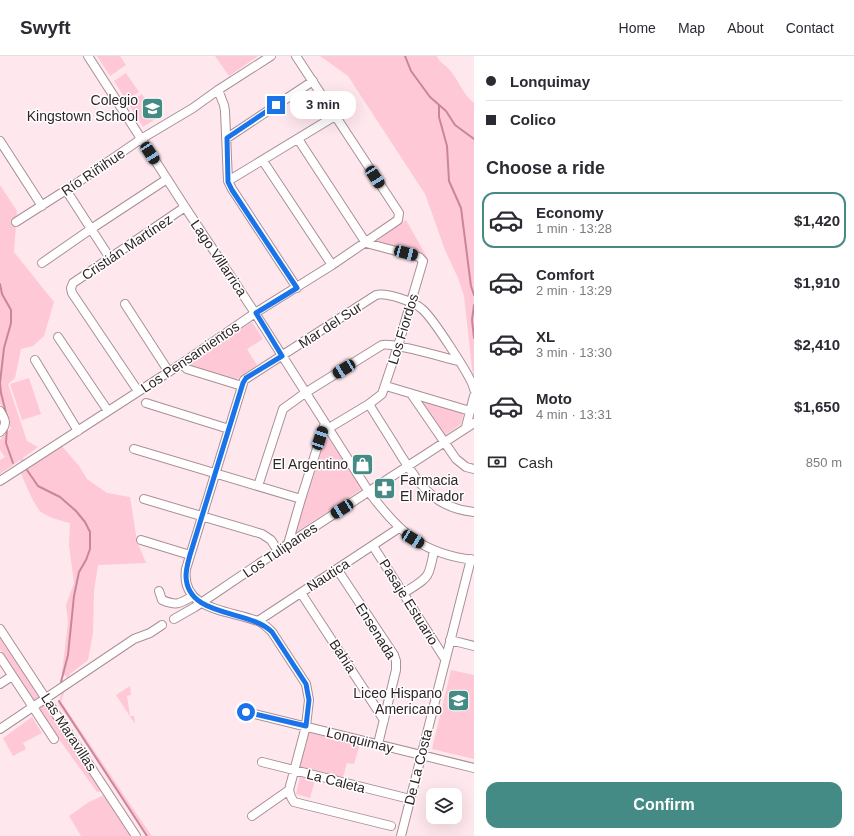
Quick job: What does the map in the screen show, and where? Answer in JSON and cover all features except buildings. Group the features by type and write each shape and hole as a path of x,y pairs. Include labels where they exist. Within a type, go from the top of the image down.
{"street":[{"name":"Lago Villarrica","path":"88,56 141,140 168,179 185,208 256,313 305,393 369,492 388,517 413,539 434,550 452,556 472,559"},
{"name":"Río Riñihue","path":"16,222 271,56"},
{"path":"228,182 335,116 296,56"},
{"path":"227,138 313,81"},
{"path":"218,90 224,105 227,138 228,182 297,288"},
{"name":"Los Pensamientos","path":"0,481 169,372 256,313 297,288 396,222 399,218 399,213 335,116"},
{"path":"298,139 366,243"},
{"path":"0,141 42,206"},
{"path":"263,161 332,265"},
{"path":"42,263 168,179"},
{"path":"66,190 106,252"},
{"name":"Cristián Martínez","path":"138,392 72,293 71,288 73,283 185,208"},
{"name":"Los Fiordos","path":"327,426 369,404 382,394 386,386 423,263 422,259 419,257 366,243"},
{"name":"Mar del Sur","path":"289,790 306,726 309,700 306,684 272,632 258,621 210,608 201,603 193,596 188,587 186,577 190,555 242,386 246,378 376,295 386,294 411,303 424,311 458,361 472,383 474,389"},
{"path":"125,304 169,372"},
{"path":"58,337 108,411"},
{"path":"258,486 281,413 285,406 305,393 382,345 387,344 398,346 458,361"},
{"path":"35,360 78,431"},
{"path":"181,364 187,369 242,386"},
{"path":"386,386 470,411"},
{"path":"412,394 459,462 466,467 474,469"},
{"path":"466,427 474,396"},
{"path":"146,403 229,429"},
{"path":"369,404 425,490 438,501 454,508 474,512"},
{"path":"0,410 5,419 2,430"},
{"name":"Los Tulipanes","path":"174,619 201,603 288,544 474,423"},
{"path":"288,544 301,499 327,426"},
{"path":"134,449 301,499"},
{"path":"144,499 262,534 271,540 278,551"},
{"name":"Nautica","path":"258,621 399,528"},
{"path":"141,540 190,555"},
{"name":"Pasaje Estuario","path":"372,546 404,593 445,659"},
{"path":"404,593 429,575 434,550"},
{"name":"De La Costa","path":"401,836 445,659 472,559"},
{"name":"Ensenada","path":"337,569 395,657 396,670 378,744"},
{"path":"158,591 162,600 174,604 179,604 193,596"},
{"name":"Bahía","path":"301,593 384,720"},
{"path":"0,729 47,699 134,639 150,633 162,625"},
{"name":"Las Maravillas","path":"0,629 136,836"},
{"path":"450,640 474,646"},
{"name":"Las Maravillas","path":"0,659 54,739"},
{"path":"0,684 12,676"},
{"name":"Lonquimay","path":"246,712 474,768"},
{"name":"La Caleta","path":"262,762 410,799"},
{"path":"252,816 289,790 290,796 294,802 391,826"}],"shaded area":[{"path":"97,56 120,56 126,65 110,76"},
{"path":"215,56 258,56 229,76"},
{"path":"320,56 437,56 451,72 466,95 474,103 474,386 464,296 458,278 445,250 425,194 348,76"},
{"path":"126,73 139,92 126,100 114,81"},
{"path":"142,94 157,118 143,127 128,103"},
{"path":"0,185 17,211 14,252 54,302 44,336 33,346 21,349 15,378 8,384 27,441 38,447 23,458 28,467 61,445 79,466 87,479 107,493 130,497 137,541 146,563 98,565 94,591 93,633 88,660 70,674 61,702 152,836 149,836 137,820 58,704 67,677 62,673 68,622 66,605 74,583 69,545 70,523 47,516 41,512 30,494 21,473 25,470 20,460 0,474 0,460 5,457 0,450 0,440 11,428 0,403"},
{"path":"406,220 428,259 374,243"},
{"path":"252,322 263,339 247,349 257,365 235,380 187,364"},
{"path":"29,378 41,414 22,420 10,384"},
{"path":"419,399 464,411 461,424 444,436"},
{"path":"329,439 362,489 295,533 325,441"},
{"path":"0,636 41,698 34,702 0,649"},
{"name":"Liceo Hispano Americano","path":"451,670 474,675 474,759 432,749"},
{"path":"130,686 131,695 127,696 130,716 134,716 135,724 116,695"},
{"path":"45,704 102,791 97,792 58,738 39,708"},
{"path":"32,717 42,733 23,743 26,749 13,756 3,738"},
{"path":"308,731 360,744 354,764 347,763 343,777 299,766"},
{"path":"300,776 315,780 310,798 296,794"},
{"path":"104,795 130,836 81,836 69,816 89,802"}],"waterway":[{"path":"405,56 411,71 430,97 446,111 455,125 474,139"},
{"path":"439,106 439,117 447,146 449,181 461,208 471,286 474,295"},
{"path":"0,284 2,294 11,310 11,323 4,348 0,383 7,417"},
{"path":"474,305 472,320 474,338"},
{"path":"7,427 6,443 13,463"},
{"path":"27,470 38,486 60,497 76,511 85,522 90,532 90,549 79,572 74,596 68,655 61,682"},
{"path":"59,701 147,836"}],"place":[{"name":"Colegio Kingstown School","path":"153,108"},
{"name":"El Argentino","path":"363,464"},
{"name":"Farmacia El Mirador","path":"384,488"},
{"name":"Liceo Hispano Americano","path":"458,701"}],"route":[{"path":"246,712 306,726 309,706 306,684 268,628 258,621 210,608 197,600 190,592 186,582 186,569 243,383 246,378 282,356 256,313 297,288 228,182 227,138 276,105"}]}
